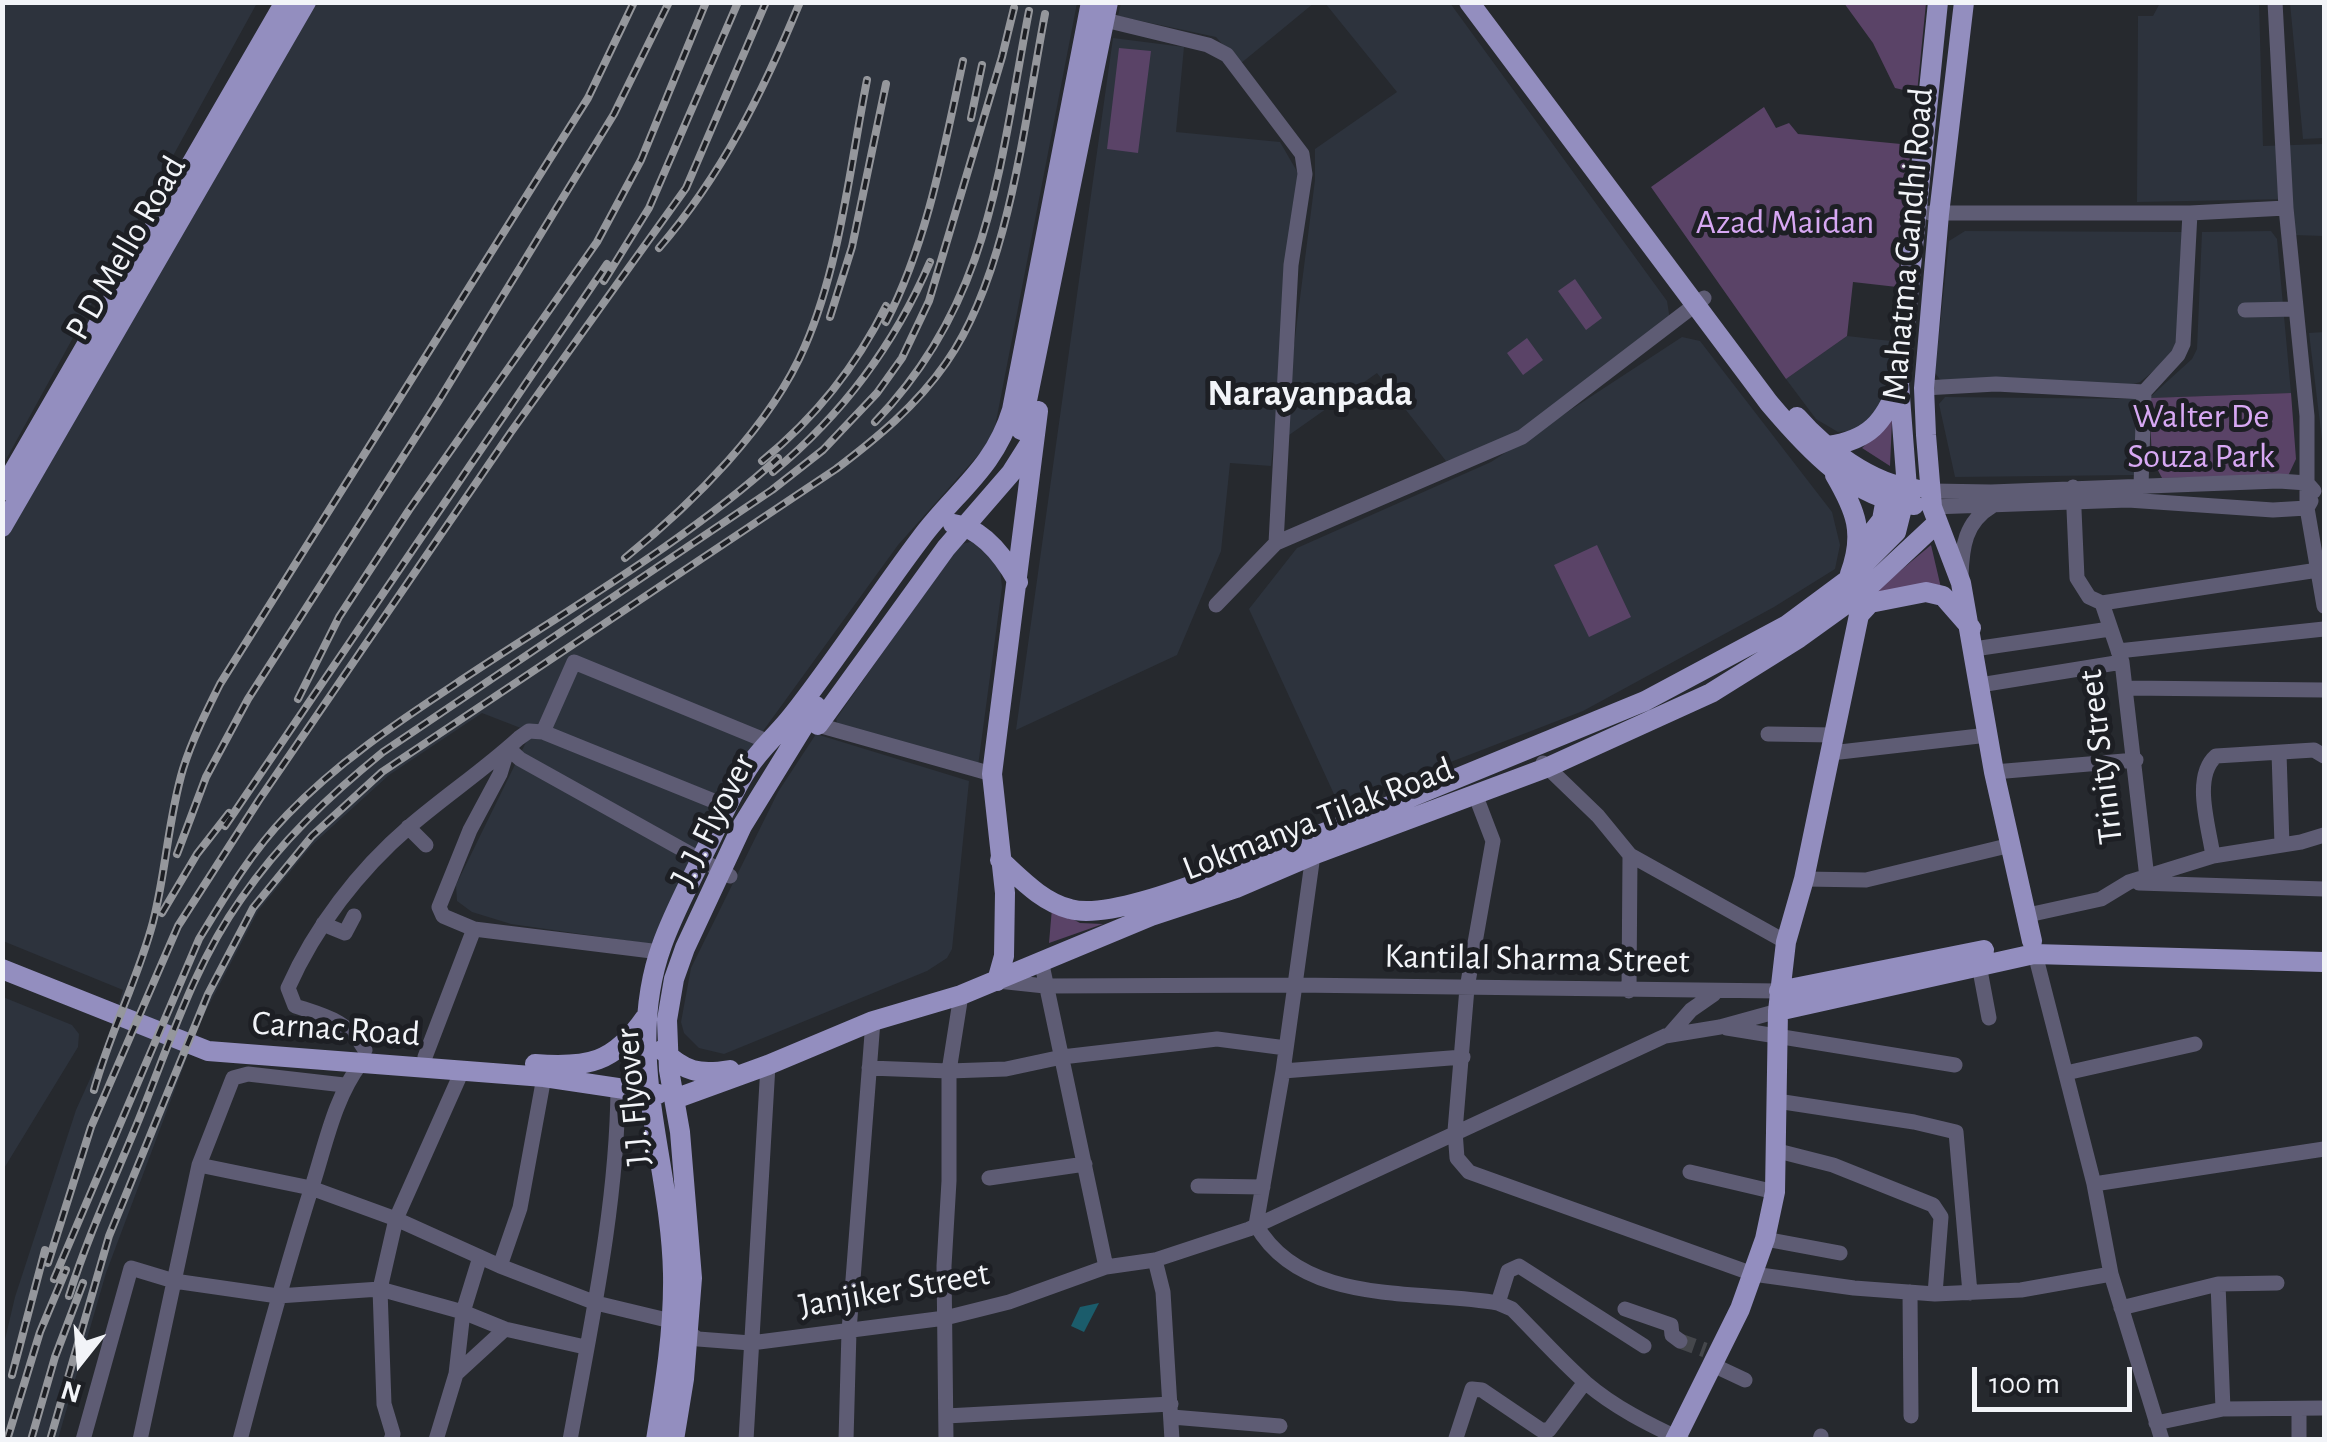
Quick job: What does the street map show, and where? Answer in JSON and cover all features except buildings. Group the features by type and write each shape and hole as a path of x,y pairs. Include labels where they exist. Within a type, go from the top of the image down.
{"main road":[{"path":"2,491 188,189 286,2"},
{"name":"P D Mello Road","path":"2,527 188,189 306,2"},
{"path":"1041,303 1091,2"},
{"path":"1468,2 1700,302"},
{"path":"1484,2 1769,404 1800,440 1899,497 1934,507"},
{"path":"1853,645 1848,579 1859,550 1899,497 1900,384 1938,2"},
{"name":"Mahatma Gandhi Road","path":"1964,2 1939,214 1924,388 1934,507 1961,583 1994,772 2033,947"},
{"path":"656,1440 667,1378 674,1274 650,1094 645,1018 652,974 700,861 750,764 774,740 924,534 971,483 1004,436 1041,303 1106,12"},
{"name":"J. J. Flyover","path":"674,1440 684,1378 692,1278 680,1132 669,1070 667,1020 674,980 742,826 770,775 936,540 1026,436 1041,303"},
{"path":"1829,457 1868,436 1900,384"},
{"path":"818,725 965,526 1011,473 1026,436"},
{"path":"997,981 1004,956 1005,893 992,774 1018,582 1026,436"},
{"path":"1829,457 1854,506 1859,550"},
{"name":"Lokmanya Tilak Road","path":"1000,860 1056,905 1075,911 1121,906 1236,869 1645,701 1786,625 1848,579 1896,532 1899,497"},
{"name":"Lokmanya Tilak Road","path":"680,1097 873,1021 961,995 1152,916 1236,888 1546,768 1712,692 1848,603 1934,507"},
{"path":"924,534 946,523 965,526 1006,560 1018,582"},
{"path":"1677,1439 1754,1274 1765,1239 1775,1192 1778,1151 1779,1001 1786,942 1804,880 1859,615 1870,603 1926,592 1943,596 1972,638"},
{"name":"J.J. Flyover","path":"666,1440 679,1364 684,1274 657,1071 655,1019 662,976 674,944 731,820 774,740"},
{"path":"1779,1001 2033,947 2324,951"},
{"path":"1779,1001 1979,965 2033,947 2324,962"},
{"name":"Carnac Road","path":"2,958 230,1050"},
{"name":"Carnac Road","path":"2,969 208,1051 424,1056 578,1065 608,1058 628,1042 645,1018"},
{"path":"645,1018 654,1044 680,1067 706,1074 768,1065"},
{"name":"Carnac Road","path":"363,1056 680,1097"},
{"path":"680,1067 695,1231 698,1340 683,1440"}],"street":[{"path":"2275,2 2286,208 2324,606"},
{"path":"1106,12 1208,45 1226,55 1302,154 1306,174 1291,264 1276,543"},
{"path":"1915,212 2190,213 2286,208"},
{"path":"2142,486 2144,392 2178,355 2182,344 2190,213"},
{"path":"1216,605 1276,543 1522,437 1700,302"},
{"path":"2245,310 2296,309"},
{"path":"1924,388 1996,384 2144,392"},
{"path":"1934,507 1995,504 2142,486 2314,494"},
{"path":"1934,507 1991,492 2073,494 2274,510 2314,494"},
{"name":"Trinity Street","path":"2073,494 2077,578 2089,597 2102,603 2120,656 2136,760 2146,878"},
{"path":"1961,583 1962,550 1968,530 1978,514 1995,504"},
{"path":"2102,603 2318,570"},
{"path":"1980,685 2120,656 2324,629"},
{"path":"1972,638 2110,630"},
{"path":"543,732 574,662 774,740"},
{"path":"2126,688 2324,690"},
{"path":"818,725 992,774"},
{"path":"240,1440 311,1188 344,1085 363,1056 356,1033 342,1022 295,1006 288,995 300,961 356,880 408,828 529,731 543,732 726,806"},
{"path":"1768,734 1833,744 1988,735"},
{"path":"508,748 520,759 730,876"},
{"path":"508,748 500,774 470,830 439,906 442,916 474,929 660,952"},
{"path":"1532,748 1546,768 1598,816 1630,854 1786,942"},
{"path":"2213,856 2203,779 2210,760 2216,756 2314,750 2324,756"},
{"path":"2279,753 2282,845"},
{"path":"1994,772 2136,760"},
{"path":"1475,794 1493,841 1468,988 1455,1131 1460,1166 1475,1176 1754,1274 1934,1294 2021,1290 2111,1274"},
{"path":"408,828 426,845"},
{"path":"2028,915 2101,898 2130,882 2213,856 2324,835"},
{"path":"1804,880 1866,880 2011,845"},
{"path":"1629,991 1630,854"},
{"path":"1313,855 1283,1070 1256,1225 1266,1242 1292,1266 1320,1280 1498,1303 1512,1310 1586,1382 1677,1439"},
{"path":"2130,882 2324,889"},
{"path":"324,924 345,934 354,916"},
{"path":"424,1056 474,929"},
{"path":"2033,947 2094,1184 2111,1274 2162,1440"},
{"path":"1041,960 1106,1267"},
{"path":"1979,965 1989,1018"},
{"name":"Kantilal Sharma Street","path":"997,981 1045,986 1295,985 1718,992 1779,1001"},
{"path":"1670,1034 1691,1010 1718,992"},
{"path":"946,1440 949,1071 961,995"},
{"path":"1670,1034 1720,1027 1779,1001"},
{"path":"846,1440 849,1331 873,1021"},
{"path":"1720,1027 1954,1065"},
{"name":"Janjiker Street","path":"698,1340 751,1343 945,1318 1009,1302 1106,1267 1155,1260 1256,1225 1670,1034"},
{"path":"869,1068 1006,1069 1217,1038 1286,1048"},
{"path":"2066,1073 2195,1044"},
{"path":"1283,1070 1463,1057"},
{"path":"746,1440 768,1065"},
{"path":"392,1440 384,1404 380,1289 396,1219 462,1071"},
{"path":"140,1440 199,1165 230,1083 238,1074 344,1085"},
{"path":"500,1266 520,1208 544,1077"},
{"path":"570,1440 596,1304 618,1088"},
{"path":"1777,1101 1956,1132 1970,1292"},
{"path":"1778,1151 1832,1165 1933,1205 1941,1217 1934,1294"},
{"path":"2094,1184 2324,1151"},
{"path":"990,1178 1084,1164"},
{"path":"199,1165 311,1188 396,1219 596,1304 670,1320 698,1340"},
{"path":"1690,1172 1775,1192"},
{"path":"1198,1186 1262,1187"},
{"path":"1765,1239 1840,1253"},
{"path":"436,1440 456,1374 463,1312 480,1257"},
{"path":"1155,1260 1163,1292 1172,1440"},
{"path":"1498,1303 1508,1271 1519,1266 1644,1346"},
{"path":"83,1440 131,1268 174,1282 278,1296 380,1289 463,1312 505,1329 585,1347"},
{"path":"2121,1308 2218,1284 2277,1283"},
{"path":"2218,1284 2223,1408"},
{"path":"1910,1292 1911,1416"},
{"path":"1626,1309 1670,1325 1672,1335 1680,1341"},
{"path":"456,1374 505,1329"},
{"path":"1712,1357 1745,1380"},
{"path":"1456,1438 1472,1390 1482,1390 1541,1430 1548,1430 1586,1382"},
{"path":"2156,1423 2223,1408 2324,1408"},
{"path":"2299,1408 2300,1440"},
{"path":"946,1416 1171,1410 1280,1426"}],"shaded area":[{"path":"2,3 257,3 3,465"},
{"path":"313,3 1077,3 994,432 981,452 898,545 763,731 720,809 657,945 511,924 472,912 457,901 456,885 531,732 482,713 389,775 312,845 258,911 201,1020 106,1273 58,1439 3,1440 3,1348 15,1297 76,1110 108,1039 123,990 3,941 3,542"},
{"path":"1121,3 1314,3 1240,64 1216,37 1118,16"},
{"path":"1325,3 1450,3 1667,301 1670,320 1517,439 1446,461 1377,373 1282,440 1315,180 1315,149 1397,92"},
{"path":"2160,3 2259,3 2263,146 2324,144 2324,236 2293,235 2290,199 2137,202 2138,16 2153,16"},
{"path":"2290,3 2324,3 2324,138 2303,139"},
{"path":"1113,38 1184,47 1176,132 1280,142 1302,180 1271,466 1230,463 1221,551 1177,655 1016,730"},
{"path":"1965,231 2182,232 2176,353 2140,382 2122,388 1942,382 1935,373 1949,241"},
{"path":"2271,231 2277,239 2291,393 2149,398 2192,359 2197,349 2202,232"},
{"path":"2324,332 2324,456 2309,333"},
{"path":"1847,336 1891,341 1887,385 1877,412 1860,430 1838,432 1816,419 1786,379"},
{"path":"1682,337 1700,341 1832,512 1840,545 1835,569 1774,607 1583,711 1339,805 1249,609 1297,548 1491,462"},
{"path":"1945,397 2137,399 2141,468 2134,475 1955,477 1939,404"},
{"path":"974,541 989,552 1000,569 1002,587 978,766 838,725 836,719 958,545"},
{"path":"816,734 969,781 952,949 947,958 927,971 724,1054 699,1048 684,1033 681,1022 691,968 778,792"},
{"path":"3,997 72,1025 79,1034 78,1047 3,1170"}],"green space":[{"path":"1844,3 1926,3 1917,93 1895,88 1873,43"},
{"path":"1119,48 1151,51 1138,153 1107,149"},
{"name":"Azad Maidan","path":"1764,107 1776,128 1789,123 1798,134 1911,145 1897,287 1853,282 1847,336 1786,379 1651,187"},
{"path":"1575,279 1602,318 1586,330 1558,291"},
{"path":"1527,338 1543,360 1523,375 1507,353"},
{"name":"Walter De Souza Park","path":"2291,393 2296,459 2288,476 2162,478 2152,459 2149,398"},
{"path":"1892,420 1890,466 1862,448"},
{"path":"1597,545 1631,617 1589,637 1554,565"},
{"path":"1931,545 1942,592 1869,597"},
{"path":"1052,908 1080,923 1103,924 1049,943"}],"water":[{"path":"1099,1303 1084,1332 1071,1326 1080,1307"}],"tunnel":[{"path":"1680,1341 1705,1350"}],"railway":[{"path":"94,1090 153,922 183,769 220,684 588,98 634,2"},
{"path":"177,854 206,777 248,699 438,402 614,114 669,2"},
{"path":"298,699 339,617 409,510 597,242 641,160 706,2"},
{"path":"604,281 649,208 738,2"},
{"path":"48,1263 91,1127 178,926 259,800 511,432 686,188 766,2"},
{"path":"659,248 722,162 800,2"},
{"path":"69,1296 196,978 224,924 289,839 383,752 772,490 823,450 877,393 902,358 929,301 1014,8"},
{"path":"875,422 914,376 944,329 967,280 998,178 1029,11"},
{"path":"50,1440 109,1236 208,994 253,908 312,836 382,772 836,469 922,393 946,363 985,286 1011,196 1045,14"},
{"path":"886,322 923,228 963,61"},
{"path":"971,118 982,65"},
{"path":"625,558 727,462 790,376 827,282 867,80"},
{"path":"830,317 852,247 886,84"},
{"path":"773,472 822,427 864,377 900,322 930,262"},
{"path":"225,826 607,264"},
{"path":"762,461 833,390 886,306"},
{"path":"54,1279 199,939 274,829 306,796 367,745 663,548 778,458"},
{"path":"162,913 197,854 229,813"},
{"path":"12,1375 45,1250"},
{"path":"7,1440 40,1332 66,1270"},
{"path":"31,1440 55,1357 83,1283"}],"district":[{"name":"Narayanpada","path":"1310,394"}]}
